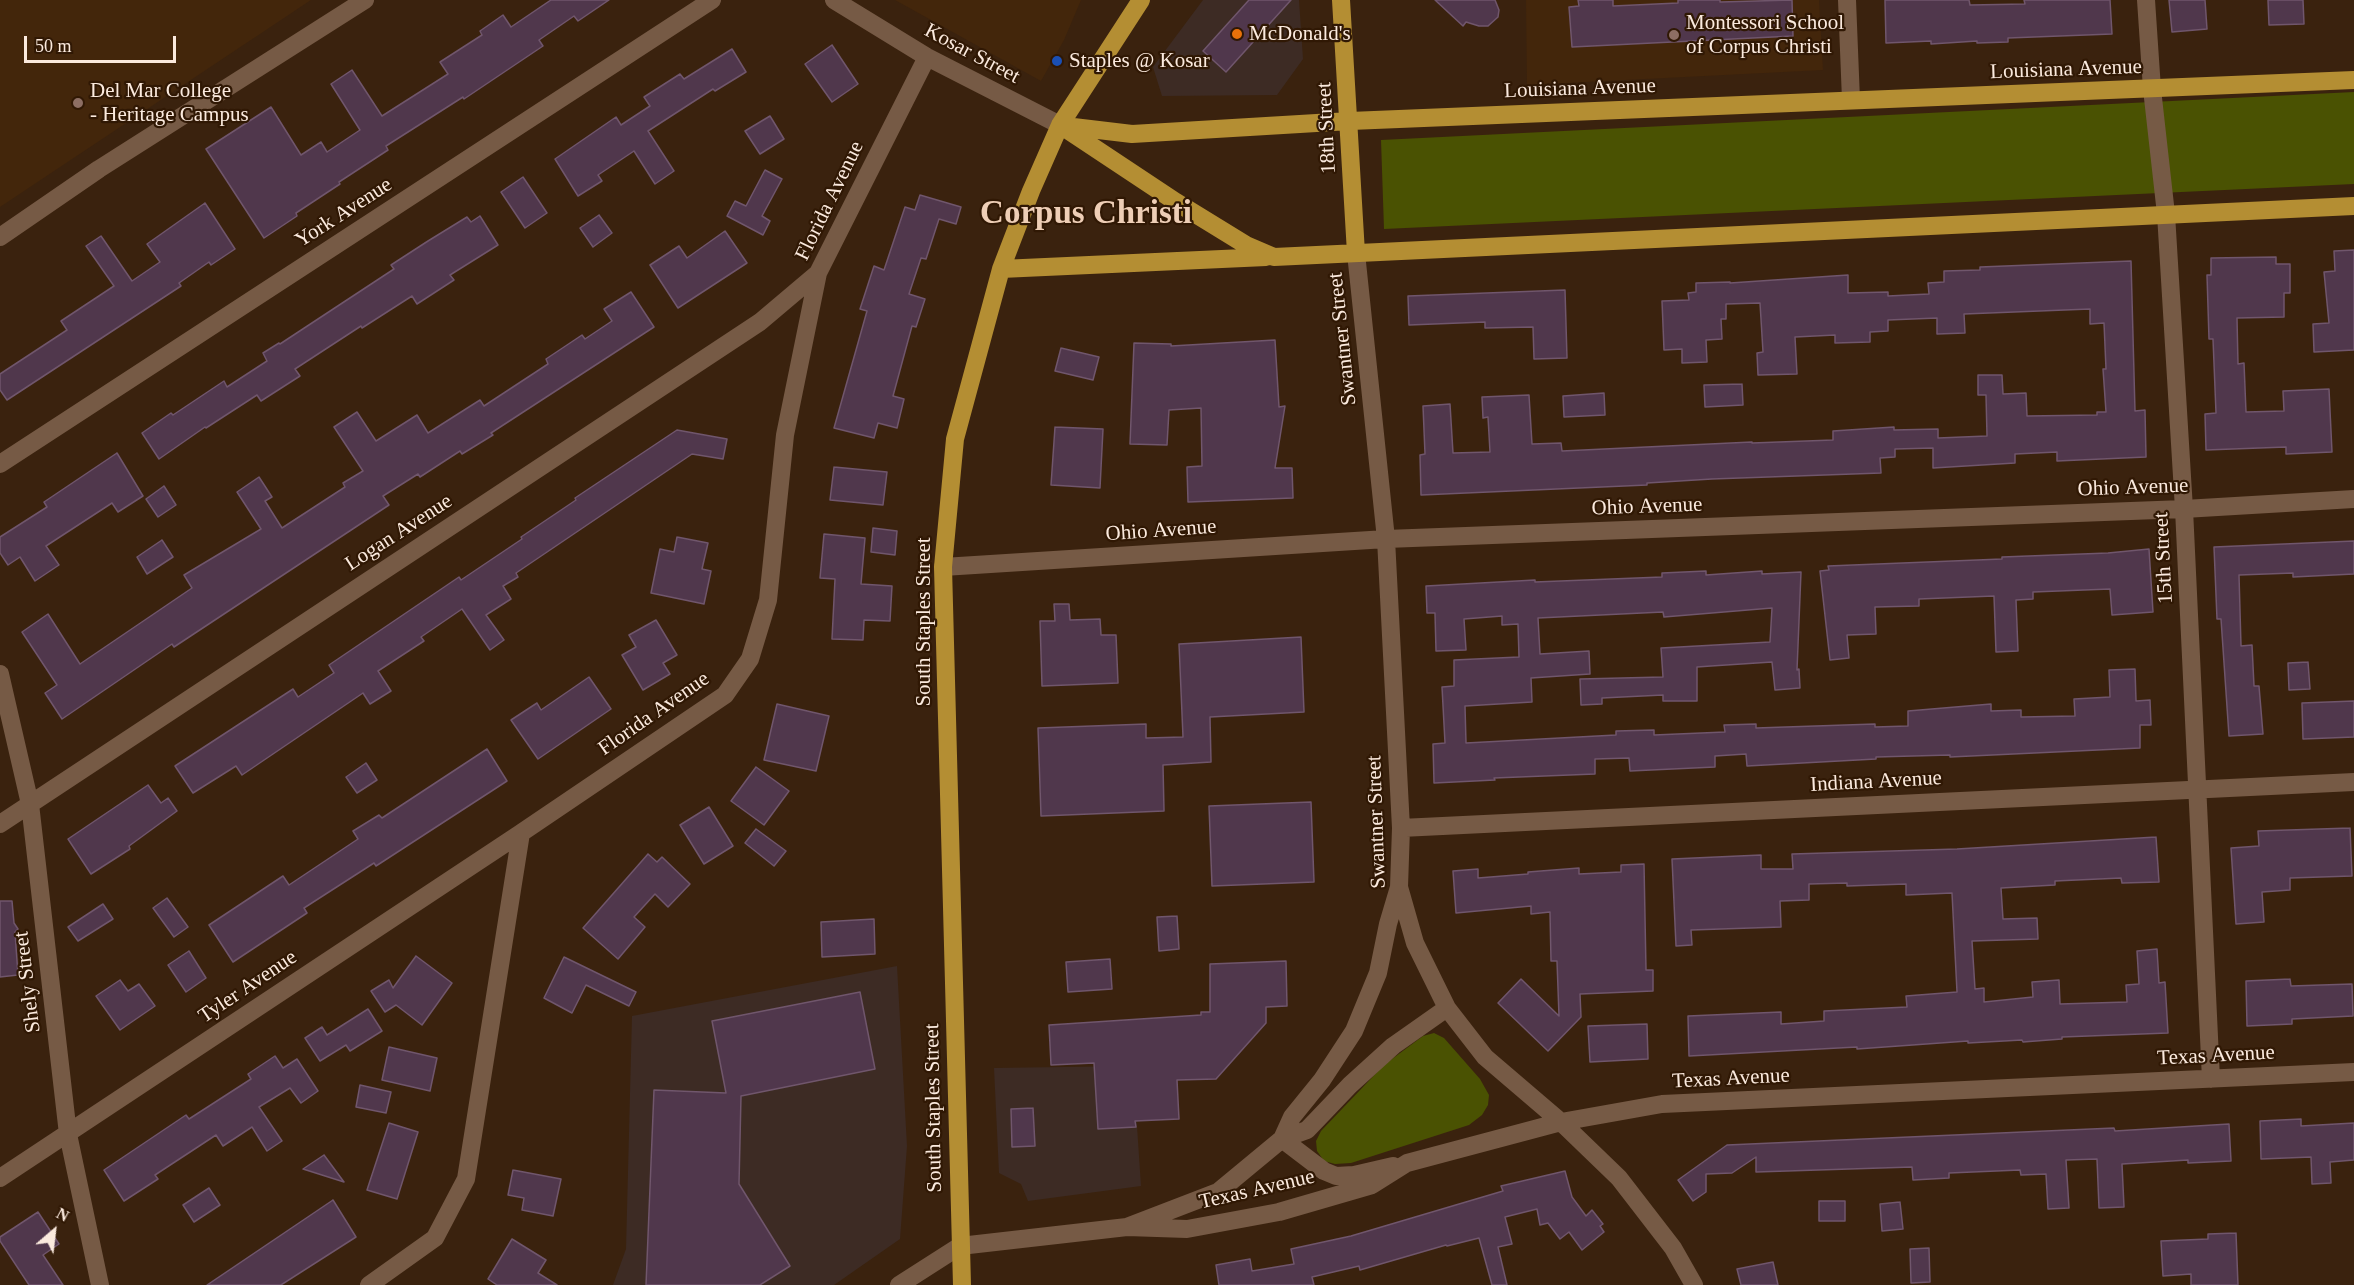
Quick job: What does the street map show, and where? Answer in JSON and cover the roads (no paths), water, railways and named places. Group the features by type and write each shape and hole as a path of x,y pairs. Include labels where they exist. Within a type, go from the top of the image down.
{"main road":[{"name":"South Staples Street","path":"962,1285 943,567 955,439 1001,269 1031,191 1060,125 1141,0"},
{"name":"18th Street","path":"1341,0 1350,121 1356,253"},
{"name":"Louisiana Avenue","path":"1060,125 1132,134 1350,121 2354,80"},
{"path":"1060,125 1176,202 1246,245 1274,257"},
{"path":"1001,269 2354,206"}],"street":[{"path":"0,237 99,169 365,0"},
{"name":"York Avenue","path":"0,464 712,0"},
{"name":"Kosar Street","path":"834,0 927,57 1060,125"},
{"path":"1847,0 1851,100"},
{"name":"15th Street","path":"2146,0 2152,90 2166,214 2184,509 2211,1079"},
{"name":"Florida Avenue","path":"521,833 725,695 750,659 768,600 785,435 818,273 927,57"},
{"name":"Swantner Street","path":"1356,253 1386,539 1401,828 1399,887 1415,943 1447,1008 1485,1057 1561,1122 1619,1178 1673,1248 1694,1285"},
{"name":"Logan Avenue","path":"0,824 760,322 818,273"},
{"name":"Ohio Avenue","path":"943,567 1386,539 2184,509 2354,499"},
{"name":"Shely Street","path":"0,674 30,804 68,1134 100,1285"},
{"name":"Indiana Avenue","path":"1401,828 2354,782"},
{"path":"369,1285 435,1238 466,1179 521,833"},
{"name":"Tyler Avenue","path":"0,1178 521,833"},
{"name":"Texas Avenue","path":"1282,1139 1292,1117 1322,1080 1354,1031 1378,973 1388,924 1399,887"},
{"name":"Texas Avenue","path":"1127,1227 1218,1192 1282,1139 1307,1130 1350,1085 1393,1046 1447,1008"},
{"name":"Texas Avenue","path":"960,1246 1127,1227 1187,1229 1279,1212 1372,1185 1407,1163 1561,1122 1662,1104 2354,1072"},
{"path":"1282,1139 1324,1171 1336,1176 1354,1175 1407,1163"},
{"path":"899,1285 960,1246"}],"place":[{"name":"McDonald's","path":"1237,34"},
{"name":"Montessori School of Corpus Christi","path":"1674,35"},
{"name":"Staples @ Kosar","path":"1057,61"},
{"name":"Del Mar College - Heritage Campus","path":"78,103"}],"district":[{"name":"Corpus Christi","path":"1086,214"}]}
